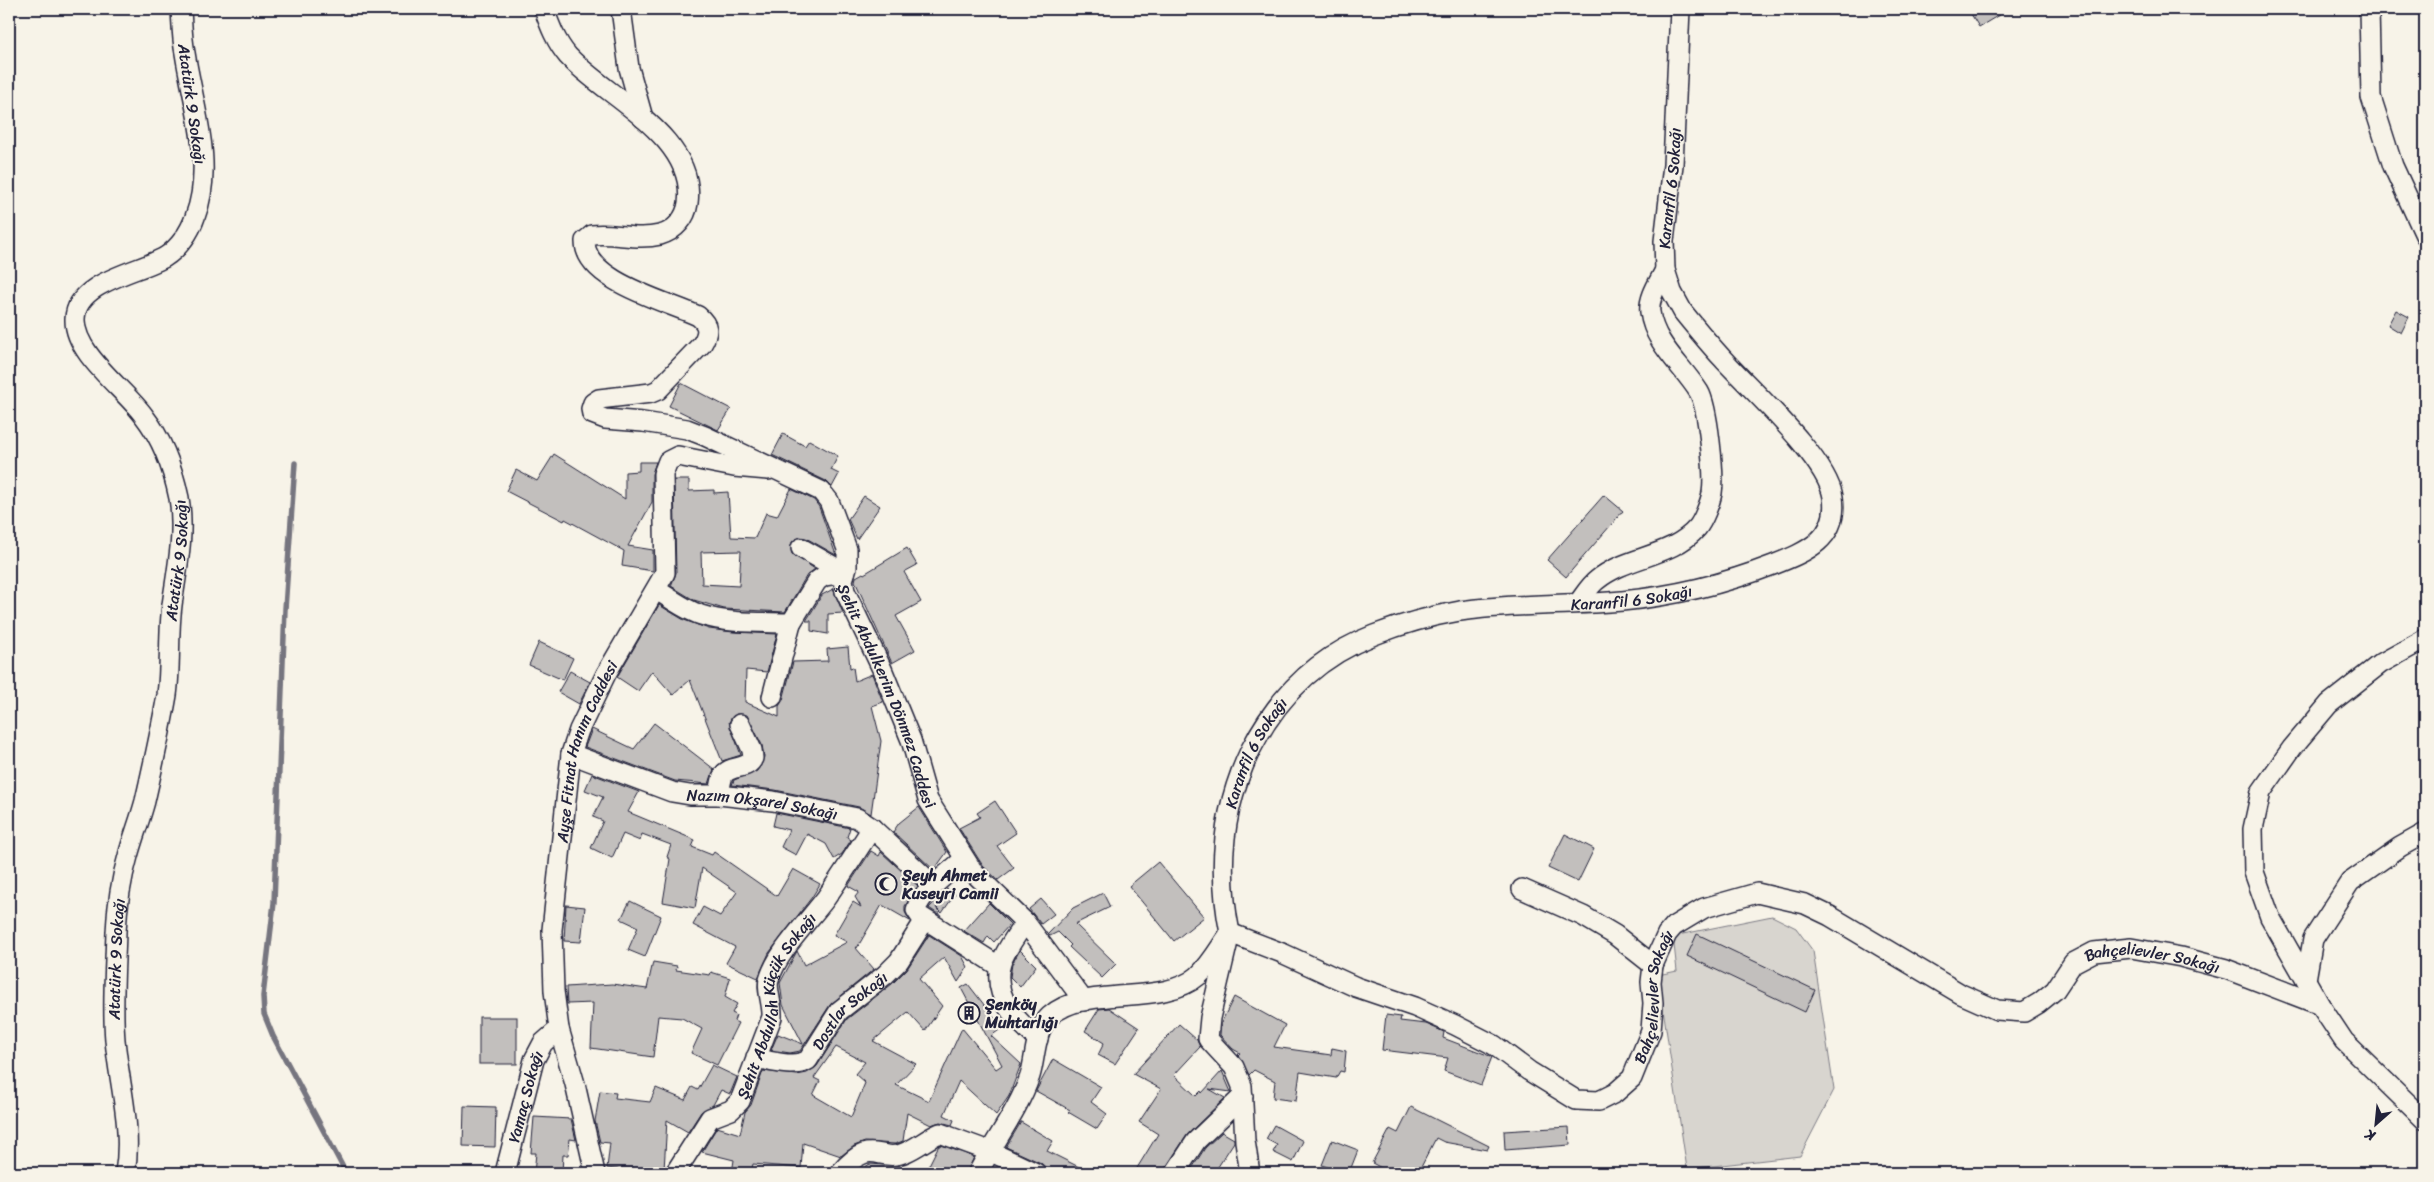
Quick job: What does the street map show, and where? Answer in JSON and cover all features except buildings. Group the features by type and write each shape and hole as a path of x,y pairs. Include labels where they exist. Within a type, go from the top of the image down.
{"street":[{"name":"Atatürk 9 Sokağı","path":"125,1173 128,1146 127,1121 115,1037 116,929 127,859 144,804 166,696 171,609 181,543 182,520 172,472 162,446 144,415 86,351 78,335 75,317 82,301 93,289 167,256 181,243 195,218 202,195 202,168 199,125 184,51 181,9"},
{"name":"Şehit Abdulkerim Dönmez Caddesi","path":"544,9 552,33 566,54 590,77 661,132 673,149 685,173 690,192 688,208 672,230 660,235 635,238 600,234 592,235 585,241 585,250 595,264 615,281 698,316 704,321 707,335 690,358 658,390 651,393 599,399 593,403 590,409 592,414 605,419 651,423 687,429 813,485 829,501 849,557 843,580 846,591 882,669 907,731 928,800 964,859 985,884 1026,922 1084,1001"},
{"path":"621,9 629,68 643,118"},
{"name":"Karanfil 6 Sokağı","path":"1230,933 1224,906 1222,857 1231,800 1255,741 1275,709 1298,682 1319,664 1340,650 1374,635 1414,621 1460,611 1578,603 1670,594 1729,581 1785,560 1818,542 1830,530 1834,512 1832,495 1824,475 1804,448 1683,312 1672,292 1665,270 1664,241 1673,165 1680,9"},
{"path":"2369,9 2372,96 2393,166 2425,235"},
{"path":"1578,603 1596,580 1649,554 1675,546 1683,540 1698,527 1712,493 1711,447 1700,394 1656,333 1650,310 1654,291 1665,270"},
{"name":"Ayşe Fitnat Hanım Caddesi","path":"595,1173 559,1029 554,991 552,930 571,754 579,730 606,674 665,574 662,474 668,461 678,456 734,467 785,472"},
{"path":"802,548 845,573"},
{"path":"772,697 791,623 817,581 824,576 845,573"},
{"path":"657,590 686,609 701,615 728,620 791,623"},
{"path":"2425,639 2380,664 2329,704 2292,748 2261,792 2253,829 2254,872 2270,917 2320,1006 2344,1041 2425,1120"},
{"path":"718,795 724,775 728,770 749,764 753,758 752,750 740,724"},
{"name":"Nazım Okşarel Sokağı","path":"571,754 672,792 690,796 718,795 773,801 857,818 872,828 934,886"},
{"name":"Şehit Abdullah Küçük Sokağı","path":"675,1173 710,1118 737,1106 772,1017 773,1006 768,984 770,977 872,828"},
{"path":"2306,980 2313,939 2350,882 2400,847 2425,833"},
{"path":"964,859 934,886 917,907 917,914 1000,967"},
{"path":"1522,889 1583,916 1615,935 1654,965"},
{"name":"Bahçelievler Sokağı","path":"1230,933 1282,953 1356,987 1415,1007 1455,1024 1494,1045 1529,1071 1576,1100 1599,1101 1614,1093 1632,1078 1651,1031 1653,1003 1651,982 1654,965 1667,934 1674,926 1704,908 1757,892 1805,904 1830,916 1961,994 1997,1010 2024,1012 2040,1003 2055,990 2073,963 2094,952 2131,948 2181,957 2226,969 2320,1006"},
{"name":"Dostlar Sokağı","path":"756,1057 777,1064 803,1063 808,1060 834,1017 886,975 899,961 925,920"},
{"path":"1026,922 1000,967 1000,988 1010,1011 1038,1038"},
{"path":"978,1173 1020,1100 1030,1076 1043,1024 1051,1015 1084,1001 1143,994 1184,984 1198,976 1209,964 1230,933"},
{"path":"1230,933 1210,1018 1208,1039 1234,1067 1240,1078 1243,1096 1245,1140 1250,1173"},
{"name":"Yamaç Sokağı","path":"505,1173 534,1060 543,1043 559,1029"},
{"path":"1175,1173 1196,1141 1243,1096"},
{"path":"840,1173 848,1164 865,1152 897,1155 905,1153 940,1133 989,1151 1036,1173"}],"shaded area":[{"path":"1772,916 1796,928 1813,951 1834,1090 1800,1156 1687,1169 1658,975 1677,971 1673,936"}],"waterway":[{"path":"295,463 285,609 274,903 263,996 264,1014 273,1036 346,1173"}],"place":[{"name":"Şeyh Ahmet Kuseyri Camii","path":"886,884"},
{"name":"Şenköy Muhtarlığı","path":"969,1013"}]}
